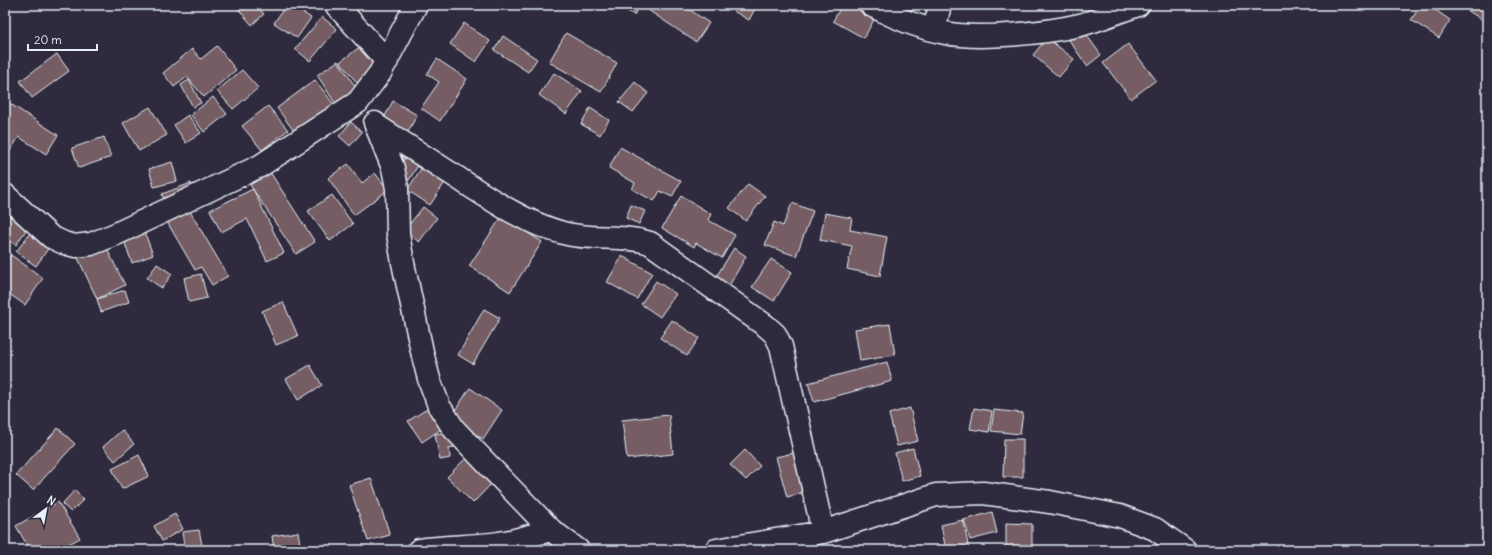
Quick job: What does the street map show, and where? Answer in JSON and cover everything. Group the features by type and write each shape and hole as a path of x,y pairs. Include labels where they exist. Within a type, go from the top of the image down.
{"street":[{"path":"336,5 387,61"},
{"path":"5,195 51,237 64,243 76,246 91,244 116,234 260,166 358,102 372,86 387,61 416,5"},
{"path":"871,5 934,30 945,33 976,36 1045,32 1081,24 1138,5"},
{"path":"934,30 940,5"},
{"path":"358,102 377,126 393,168 397,188 398,234 403,263 423,356 429,379 439,406 454,429 550,530 578,550"},
{"path":"377,126 499,205 529,221 563,233 590,238 636,238 650,243 775,334 781,346 823,532"},
{"path":"716,550 774,546 823,532 936,495 983,493 1050,502 1120,516 1155,529 1186,550"},
{"path":"418,550 439,547 501,543 550,530"}],"building":[{"path":"235,5 256,5 264,14 252,25"},
{"path":"286,5 292,5 311,18 297,38 274,23"},
{"path":"619,5 641,5 634,15"},
{"path":"651,5 683,5 709,23 696,42 648,10"},
{"path":"723,5 757,5 749,20"},
{"path":"842,5 855,5 876,16 864,38 833,21"},
{"path":"1421,5 1428,5 1450,20 1439,38 1411,20"},
{"path":"1471,5 1487,5 1487,23 1467,10"},
{"path":"322,17 337,29 310,61 295,49"},
{"path":"464,23 490,41 476,62 450,44"},
{"path":"1083,30 1101,55 1087,66 1069,40"},
{"path":"566,33 617,63 601,92 549,62"},
{"path":"503,36 537,59 528,72 494,50"},
{"path":"1047,38 1074,59 1059,77 1033,55"},
{"path":"1128,44 1156,80 1131,99 1103,63"},
{"path":"217,46 236,70 204,97 187,77 174,87 163,73 192,49 201,59"},
{"path":"361,46 378,69 358,84 340,62"},
{"path":"57,54 69,71 32,98 20,81"},
{"path":"437,59 467,79 440,121 421,108 439,82 427,74"},
{"path":"338,61 359,92 337,106 317,75"},
{"path":"242,70 258,88 233,109 217,91"},
{"path":"554,73 582,91 566,114 539,95"},
{"path":"189,80 201,103 193,107 181,85"},
{"path":"315,80 335,106 296,134 277,108"},
{"path":"635,82 648,93 633,112 619,102"},
{"path":"213,97 227,114 204,132 191,115"},
{"path":"393,101 417,115 407,134 383,120"},
{"path":"9,103 58,135 46,154 19,137 10,151 5,148 5,110"},
{"path":"268,106 288,130 262,150 242,126"},
{"path":"150,107 167,135 139,151 123,123"},
{"path":"590,108 609,120 600,135 581,124"},
{"path":"188,115 201,133 186,143 174,125"},
{"path":"351,122 362,132 350,146 339,136"},
{"path":"104,137 111,157 79,168 72,148"},
{"path":"620,147 681,181 672,197 660,191 654,201 632,189 635,183 609,168"},
{"path":"409,151 422,159 409,180 396,172"},
{"path":"172,162 177,181 154,187 149,169"},
{"path":"425,163 448,178 430,205 407,190"},
{"path":"348,164 362,183 375,173 388,190 354,215 328,178"},
{"path":"270,172 315,242 296,254 250,185"},
{"path":"191,183 196,197 167,208 162,194"},
{"path":"748,184 765,196 746,221 729,208"},
{"path":"253,189 284,253 267,261 247,219 221,232 210,210"},
{"path":"332,195 353,224 330,241 308,211"},
{"path":"681,196 711,214 708,220 735,235 722,258 696,243 694,247 662,228"},
{"path":"185,203 228,276 212,285 201,267 195,270 163,215"},
{"path":"792,203 813,211 796,256 765,245 774,222 783,226"},
{"path":"631,205 645,211 639,224 626,218"},
{"path":"9,206 32,221 16,245 5,238 5,211"},
{"path":"423,207 437,218 419,242 405,230"},
{"path":"825,213 852,218 850,230 887,237 880,276 847,269 852,246 820,240"},
{"path":"502,216 542,242 510,292 469,266"},
{"path":"143,228 153,255 132,263 122,235"},
{"path":"33,229 52,243 36,266 16,252"},
{"path":"104,243 125,285 97,299 77,256"},
{"path":"734,248 746,256 729,286 716,277"},
{"path":"11,255 43,278 25,305 5,291 5,263"},
{"path":"622,256 652,273 637,299 607,282"},
{"path":"771,259 792,272 774,301 752,287"},
{"path":"157,264 172,274 162,288 147,278"},
{"path":"201,274 207,298 189,302 184,278"},
{"path":"656,281 676,294 660,317 641,304"},
{"path":"125,290 129,302 101,312 97,299"},
{"path":"283,302 298,336 276,345 262,311"},
{"path":"484,309 500,318 473,364 458,355"},
{"path":"672,320 699,338 687,356 660,338"},
{"path":"890,324 895,355 860,361 855,329"},
{"path":"887,362 892,381 814,402 808,383"},
{"path":"310,365 322,385 298,400 286,379"},
{"path":"470,388 502,410 483,439 450,418"},
{"path":"435,404 449,424 422,442 408,421"},
{"path":"910,408 918,441 897,446 889,414"},
{"path":"974,408 992,411 989,432 970,429"},
{"path":"994,410 1023,413 1020,434 991,431"},
{"path":"669,415 673,454 627,459 622,420"},
{"path":"58,428 75,444 33,490 16,475"},
{"path":"122,430 134,444 115,461 103,447"},
{"path":"451,432 454,447 449,448 450,458 440,460 435,434"},
{"path":"1004,439 1023,439 1023,477 1003,477"},
{"path":"913,448 920,476 902,481 895,453"},
{"path":"745,450 760,466 746,480 730,465"},
{"path":"802,451 813,490 787,497 776,457"},
{"path":"139,455 149,476 122,489 112,469"},
{"path":"467,457 493,482 473,503 447,477"},
{"path":"371,478 390,535 368,541 349,485"},
{"path":"75,490 84,499 71,512 62,504"},
{"path":"58,502 80,538 58,550 30,550 16,526"},
{"path":"992,512 997,533 970,540 964,520"},
{"path":"175,514 183,529 162,541 154,526"},
{"path":"963,520 969,550 946,550 941,525"},
{"path":"1006,523 1032,524 1032,550 1006,550"},
{"path":"199,530 203,550 185,550 182,532"},
{"path":"298,532 301,550 274,550 272,536"}]}
